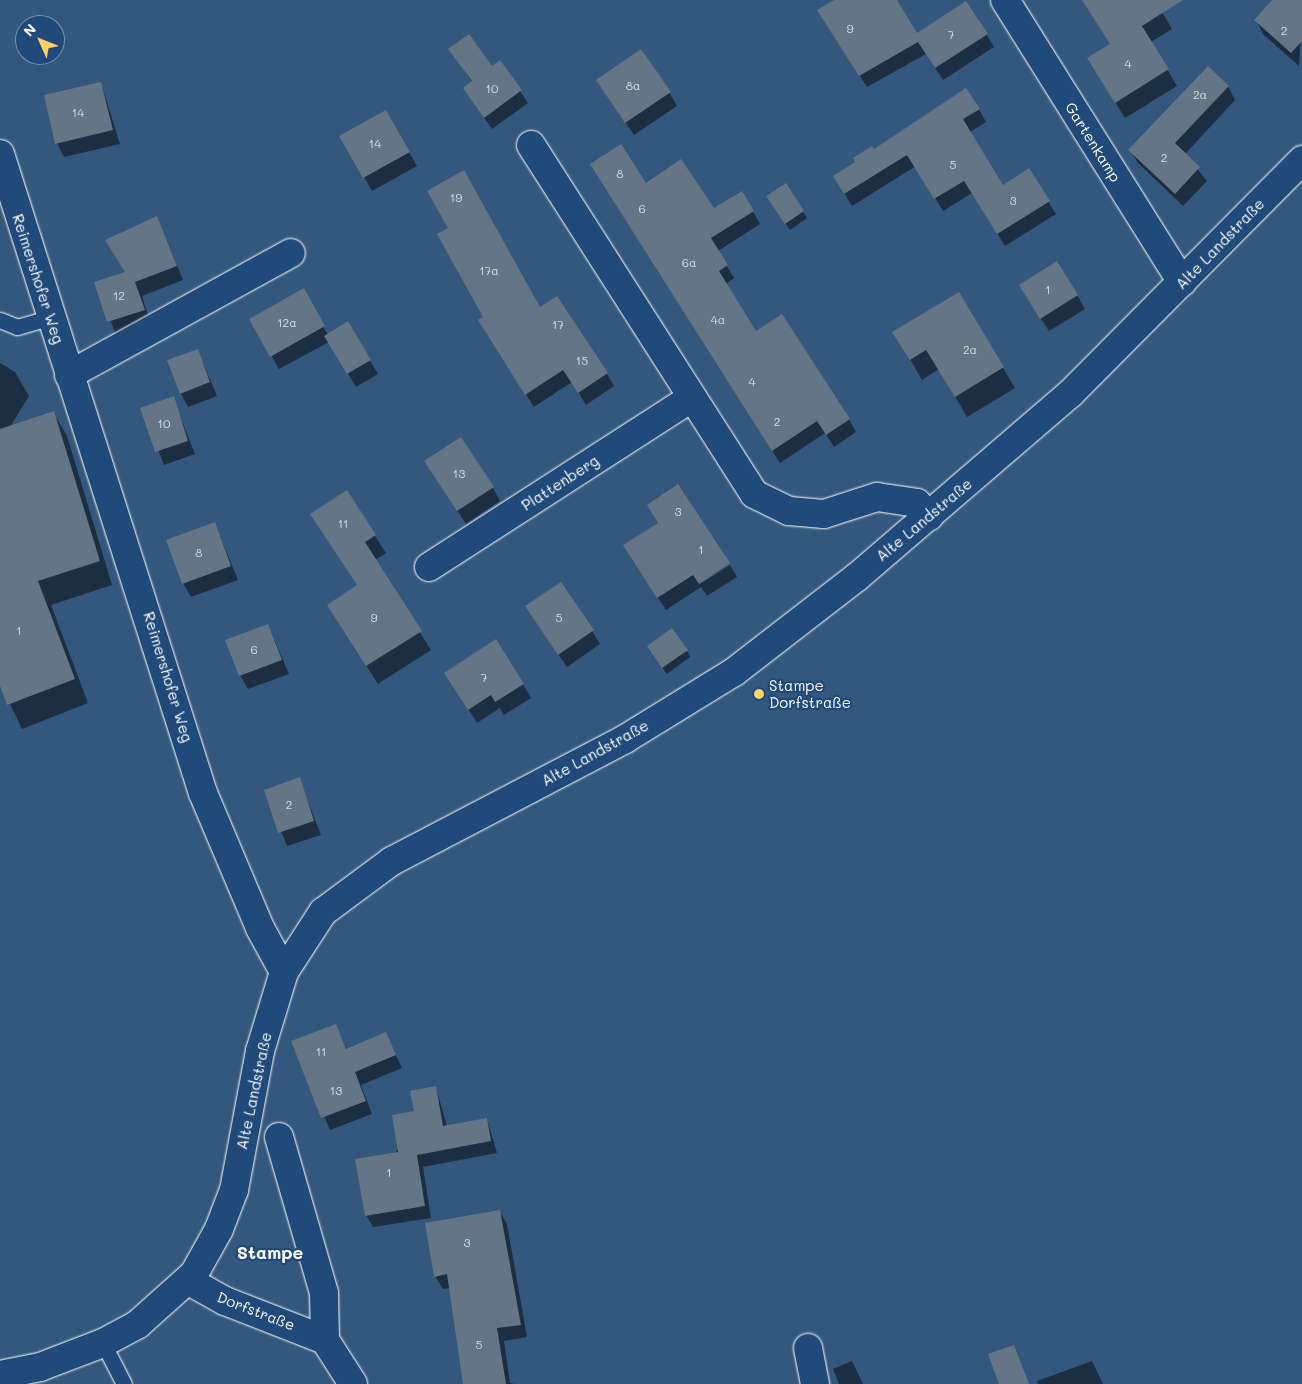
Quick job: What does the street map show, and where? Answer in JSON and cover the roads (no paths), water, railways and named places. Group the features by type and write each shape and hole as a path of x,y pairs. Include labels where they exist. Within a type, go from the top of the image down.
{"street":[{"name":"Gartenkamp","path":"1005,0 1182,282"},
{"path":"531,145 754,494 789,511 824,514 877,497 917,503 929,516"},
{"name":"Reimershofer Weg","path":"0,154 50,318 203,792 260,928 284,972"},
{"name":"Alte Landstraße","path":"0,1375 40,1367 103,1343 138,1324 189,1281 219,1229 234,1190 260,1052 284,972 323,912 392,861 625,739 734,672 929,516 1070,394 1302,160"},
{"path":"69,375 291,253"},
{"name":"Plattenberg","path":"429,567 691,398"},
{"path":"279,1137 324,1294 325,1340 353,1384"},
{"name":"Dorfstraße","path":"189,1281 225,1301 325,1340"},
{"path":"808,1348 815,1384"}],"lane":[{"path":"0,320 17,327 50,318"},
{"path":"103,1343 124,1384"}],"place":[{"name":"Stampe Dorfstraße","path":"759,694"}],"district":[{"name":"Stampe","path":"270,1252"}]}
